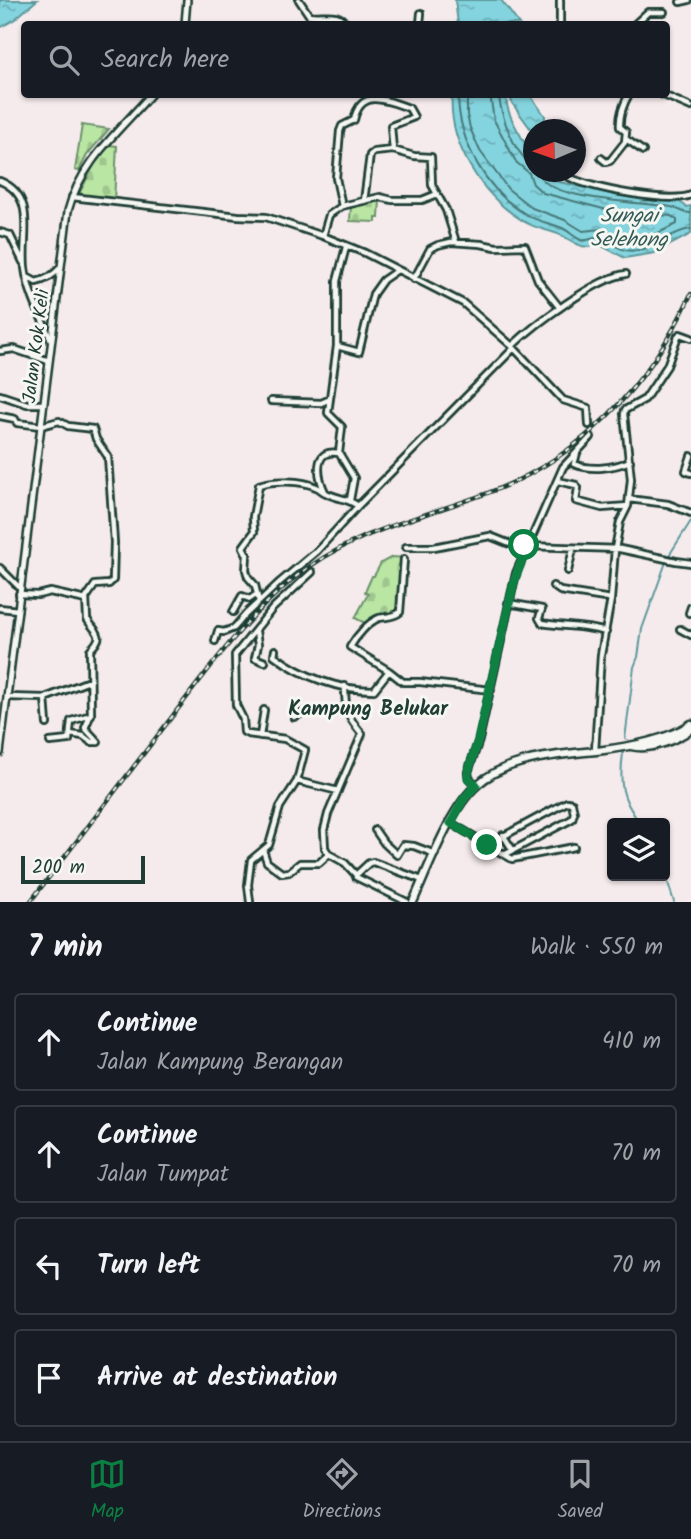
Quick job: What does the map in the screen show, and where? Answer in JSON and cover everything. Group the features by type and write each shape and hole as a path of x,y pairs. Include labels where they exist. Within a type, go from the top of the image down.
{"main road":[{"path":"413,902 463,800 476,785 490,775 514,764 673,740 690,727"}],"street":[{"path":"186,21 187,0"},
{"path":"299,0 309,15 337,16 344,21"},
{"path":"560,0 560,21"},
{"path":"680,2 689,0"},
{"path":"638,21 648,12 664,12"},
{"path":"420,21 421,13"},
{"name":"Jalan Kok Keli","path":"0,752 60,268 72,197 95,156 147,98"},
{"path":"342,206 335,174 340,152 340,131 342,126 354,120 357,106 361,102 381,98"},
{"path":"388,98 409,108 414,114 412,120 391,126 393,150"},
{"path":"601,158 606,162 610,161 626,139 626,132 620,127 620,122 627,98"},
{"path":"670,98 691,107"},
{"path":"626,139 643,152"},
{"path":"364,201 370,155 374,152 393,150 431,157 432,185 446,209 457,242"},
{"path":"0,181 14,188 22,202 25,268"},
{"path":"582,182 624,192 676,198 691,195"},
{"path":"323,236 328,215 342,206 380,197 392,200 422,200 437,194"},
{"path":"72,197 266,217 365,253 463,303 563,400 588,408 589,425"},
{"path":"0,232 10,235 15,242 39,314 52,340"},
{"path":"414,279 430,249 457,242 496,247 525,246 538,280 560,308"},
{"path":"346,247 337,290 337,346 328,415 342,427 339,453 354,475 351,500"},
{"path":"27,276 36,282 42,281 60,268"},
{"path":"337,346 359,352 373,294 383,280 396,271"},
{"path":"215,641 218,631 234,628 259,601 317,551 512,348 560,308 603,282 626,274"},
{"path":"596,751 601,655 611,599 615,549 620,522 629,499 630,461 625,410 645,399 667,366 678,336 691,338"},
{"path":"0,351 14,349 49,361"},
{"path":"0,395 27,404 44,404"},
{"path":"271,401 321,403 328,400"},
{"path":"0,416 15,419 17,423 41,426 59,421 68,426 93,429 108,457 114,542 113,580 109,584 95,585 86,600 87,619 97,629 99,639 90,650 91,714 85,728 98,741 91,743 83,736 70,734"},
{"path":"476,785 468,778 468,772 491,690 509,603 527,546 565,463 591,437"},
{"path":"577,452 575,464 588,469 601,466 612,468 630,461"},
{"path":"325,493 319,477 319,462 325,454 339,453"},
{"path":"691,456 686,471 691,473"},
{"path":"558,481 576,485 576,501 602,508 628,506"},
{"path":"259,601 255,585 247,574 247,555 243,547 254,531 253,517 258,486 266,483 298,483 351,500 358,506"},
{"path":"629,499 668,504 691,513"},
{"path":"406,547 434,547 490,536 510,544 615,549 691,563"},
{"path":"568,571 573,549"},
{"path":"404,559 400,612 397,616 376,619 355,638 350,647 403,682 491,690"},
{"path":"0,568 20,591 37,595 50,592 86,600"},
{"path":"250,902 248,877 251,860 271,841 280,807 297,781 304,750 285,739 244,732 243,719 236,705 235,655 273,608 312,572"},
{"path":"553,586 560,591 611,599"},
{"path":"233,612 242,596 250,599 257,594"},
{"path":"509,603 542,609 539,618 542,623 606,632"},
{"path":"689,613 691,607"},
{"path":"0,608 18,610"},
{"path":"680,629 691,635"},
{"path":"255,630 258,645 255,658 264,662"},
{"path":"275,650 274,655 302,673 345,686 374,690 389,671"},
{"path":"7,697 45,698 89,681"},
{"path":"345,686 345,708 352,723 362,734 324,830 325,849 345,863 356,875 373,862 423,880"},
{"path":"45,698 47,724"},
{"path":"294,717 309,710 340,711 345,708"},
{"path":"260,736 264,710"},
{"path":"50,742 69,740 71,721 91,714"},
{"path":"297,781 338,791"},
{"path":"487,845 567,802 572,803 572,819 508,853 501,853"},
{"path":"451,823 516,859 574,847"},
{"path":"375,830 397,855 404,845 435,854"},
{"path":"503,835 512,849"},
{"path":"263,850 267,862 282,873 289,872 300,863 318,863 329,854"},
{"path":"356,877 407,902"}],"green space":[{"path":"82,125 109,129 87,155 79,171 75,170"},
{"path":"109,145 117,146 114,201 82,196 80,192 94,165"},
{"path":"380,198 379,218 376,218 376,222 350,221 351,206"},
{"path":"392,557 406,558 401,616 377,620 371,626 355,618 368,594 365,592 372,576 381,563"}],"water":[{"path":"0,0 37,0 0,28"},
{"path":"455,0 501,0 517,21 458,21"},
{"name":"Sungai Selehong","path":"452,98 506,98 510,115 523,140 523,182 560,182 614,195 677,200 687,207 691,206 691,234 655,253 625,258 598,244 582,246 536,227 508,210 481,183 462,150 456,132"},
{"path":"511,98 532,98 545,116 545,119 524,119"}],"waterway":[{"path":"668,557 691,521"},
{"path":"625,739 634,667 642,629 666,562"},
{"path":"623,753 623,790 637,818"},
{"path":"667,881 674,902"}],"railway":[{"path":"30,902 214,663 243,627 276,594 315,563 338,549 385,528 485,494 552,461 581,440 633,388 655,358 691,294"}],"district":[{"name":"Kampung Belukar","path":"368,708"}],"route":[{"path":"487,845 451,823 463,800 476,785 468,778 468,772 491,690 514,582 527,546 524,545"}]}
